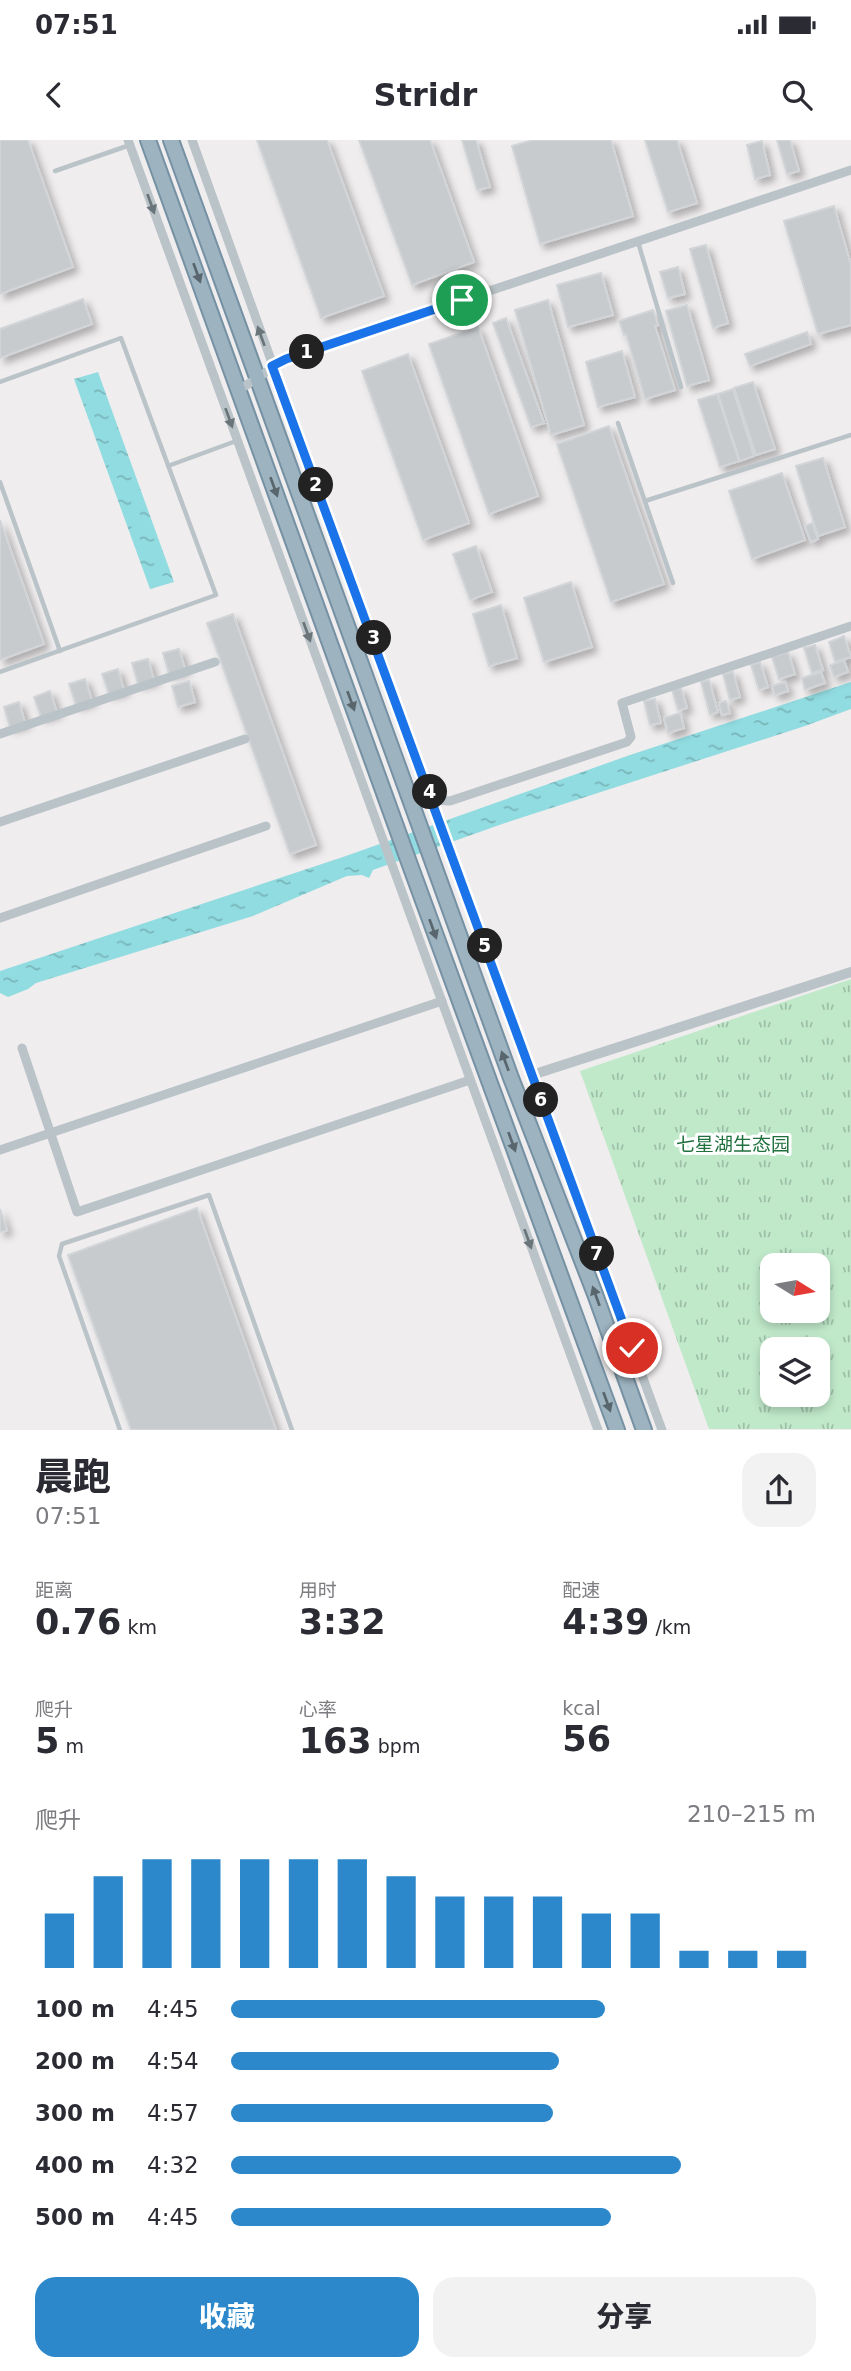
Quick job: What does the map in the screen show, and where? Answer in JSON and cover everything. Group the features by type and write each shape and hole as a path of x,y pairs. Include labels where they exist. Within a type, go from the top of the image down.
{"highway":[{"path":"148,140 617,1430"},
{"path":"171,140 511,1078 595,1294 644,1430"}],"street":[{"path":"192,140 272,366 662,1430"},
{"path":"129,143 598,1430"},
{"path":"239,390 258,380 272,366 286,359 851,170"},
{"path":"237,440 255,434"},
{"path":"432,800 450,801 627,742 631,737 622,703 851,626"},
{"path":"0,734 215,662"},
{"path":"0,822 245,739"},
{"path":"0,918 266,826"},
{"path":"532,1075 851,972"},
{"path":"0,1150 442,1001"},
{"path":"22,1048 76,1212 470,1080"}],"lane":[{"path":"55,172 129,143"},
{"path":"638,241 681,387"},
{"path":"0,382 121,338 216,595 0,672"},
{"path":"618,423 673,583"},
{"path":"645,501 851,435"},
{"path":"168,466 237,440"},
{"path":"0,482 60,651"},
{"path":"120,1430 59,1256 62,1244 209,1195 292,1430"}],"green space":[{"name":"七星湖生态园","path":"851,979 851,1429 709,1429 580,1071"}],"water":[{"path":"98,372 174,582 150,589 74,379"},
{"path":"851,682 851,709 805,726 505,823 373,870 369,878 362,875 347,876 253,916 36,983 8,997 0,993 0,971 343,857 630,755"}],"building":[{"path":"0,140 28,140 73,267 0,294"},
{"path":"257,140 327,140 384,296 321,318"},
{"path":"359,140 430,140 474,262 412,285"},
{"path":"462,140 476,140 490,187 477,190"},
{"path":"533,140 611,140 633,216 540,244 512,146"},
{"path":"645,140 677,140 697,203 668,212"},
{"path":"777,140 790,140 799,171 787,174"},
{"path":"762,141 770,175 755,179 747,145"},
{"path":"834,206 851,265 851,325 818,334 784,221"},
{"path":"706,245 728,323 713,328 690,249"},
{"path":"678,267 685,294 668,298 660,272"},
{"path":"601,273 613,315 568,327 557,285"},
{"path":"83,299 92,324 0,358 0,329"},
{"path":"548,300 584,425 551,435 515,310"},
{"path":"687,305 709,380 687,386 666,311"},
{"path":"653,310 658,325 655,326 675,390 645,399 626,334 624,335 619,321"},
{"path":"506,318 544,423 531,427 493,323"},
{"path":"478,327 538,496 489,514 429,344"},
{"path":"807,332 811,344 750,366 745,354"},
{"path":"622,351 635,397 598,407 586,362"},
{"path":"408,354 469,523 423,540 362,371"},
{"path":"753,382 775,449 756,455 734,388"},
{"path":"733,389 754,456 740,461 718,394"},
{"path":"717,394 739,461 720,467 698,400"},
{"path":"609,426 664,584 611,602 557,444"},
{"path":"823,458 845,527 818,536 796,466"},
{"path":"782,473 805,540 752,559 729,491"},
{"path":"0,520 44,644 0,660"},
{"path":"812,523 818,539 811,542 805,526"},
{"path":"476,546 492,592 470,600 453,554"},
{"path":"571,582 592,647 544,662 524,598"},
{"path":"501,605 517,658 489,666 473,614"},
{"path":"233,614 316,845 290,854 207,623"},
{"path":"844,636 851,657 835,662 829,642"},
{"path":"815,645 823,670 812,673 804,648"},
{"path":"179,649 185,669 169,674 163,653"},
{"path":"788,652 795,674 779,679 772,657"},
{"path":"148,659 154,680 138,684 132,663"},
{"path":"844,660 848,672 834,677 830,665"},
{"path":"760,662 768,687 759,690 751,665"},
{"path":"118,669 124,690 109,694 102,674"},
{"path":"733,672 740,697 730,700 723,674"},
{"path":"821,672 825,683 805,690 802,678"},
{"path":"85,679 92,700 76,705 69,684"},
{"path":"709,680 718,712 710,715 701,682"},
{"path":"189,681 195,702 178,707 172,686"},
{"path":"785,682 788,691 775,695 772,686"},
{"path":"681,688 687,708 678,710 672,690"},
{"path":"50,691 57,712 41,717 34,697"},
{"path":"655,699 661,723 650,725 644,701"},
{"path":"726,701 730,713 722,715 719,703"},
{"path":"19,702 25,723 10,727 4,707"},
{"path":"680,713 684,728 668,733 664,718"},
{"path":"197,1208 276,1430 131,1430 68,1255"},
{"path":"0,1209 7,1230 0,1232"}],"route":[{"path":"462,300 272,366 632,1348"}]}
